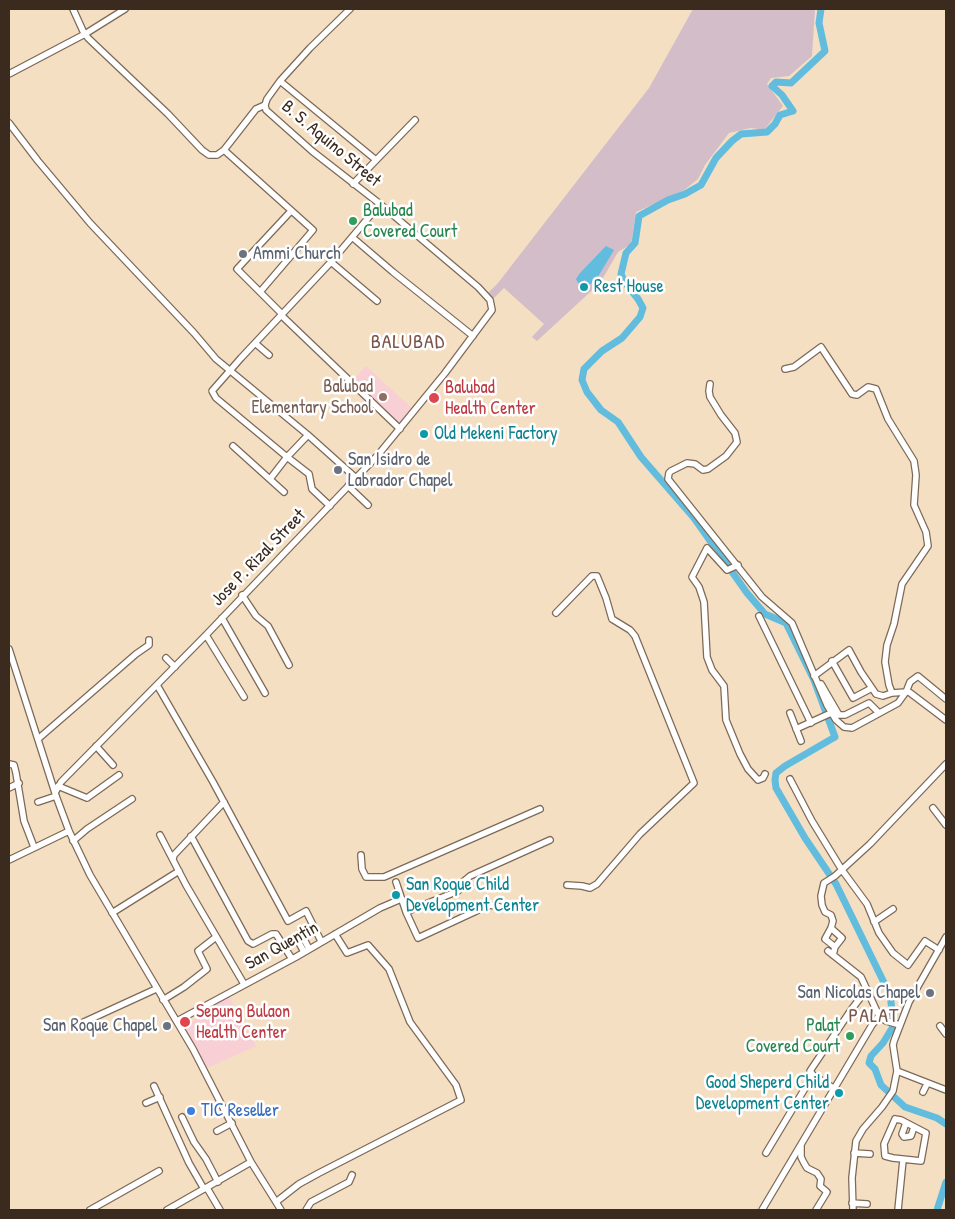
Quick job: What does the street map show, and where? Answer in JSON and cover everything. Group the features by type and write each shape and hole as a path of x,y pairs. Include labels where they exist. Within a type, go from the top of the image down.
{"street":[{"path":"74,9 85,34 209,155 217,155 224,150 256,109 265,105 266,99 280,81 350,9"},
{"path":"9,74 85,34 125,9"},
{"path":"280,81 376,160"},
{"name":"B. S. Aquino Street","path":"265,105 266,110 312,150 380,204 478,287 490,300 492,303 490,313 473,336"},
{"path":"353,184 415,120"},
{"path":"9,123 90,223 194,333 216,359 308,435 356,478"},
{"path":"224,150 313,230 260,292"},
{"path":"330,506 312,489 309,474 216,398 212,391 331,262 380,204"},
{"path":"291,212 237,269 400,429"},
{"path":"352,237 473,336"},
{"path":"331,262 377,301"},
{"name":"Jose P. Rizal Street","path":"57,791 96,746 158,685 356,478 400,429 473,336"},
{"path":"255,343 269,355"},
{"path":"785,369 794,367 821,347 852,394 856,395 868,387 876,389 888,419 914,461 916,475 914,505 924,527 928,546 902,584 894,624 887,645 885,662 892,693"},
{"path":"710,384 708,391 710,397 721,415 736,433 737,442 726,456 708,469 703,470 695,464 687,463 671,471 668,477 669,480 734,567 762,597 792,623 815,675 839,715 845,715 869,702 879,713"},
{"path":"270,479 287,457 308,435"},
{"path":"233,446 284,492"},
{"path":"348,486 368,505"},
{"path":"734,567 726,570 707,548 692,577 699,587 704,602 707,657 712,670 724,686 726,720 748,769 758,780 763,778 764,774"},
{"path":"556,613 592,576 597,576 608,602 612,619 630,630 634,636 694,783 640,834 597,884 590,888 567,886"},
{"path":"242,596 256,616 268,626 289,665"},
{"path":"759,616 810,721"},
{"path":"222,618 265,693"},
{"path":"206,635 244,697"},
{"path":"38,739 136,654 149,645 149,640"},
{"path":"9,649 73,840 90,875 193,1049 251,1162 281,1210"},
{"path":"815,675 849,650 859,669 879,696 892,693 911,693 946,720"},
{"path":"166,658 175,667"},
{"path":"832,661 853,698 872,688"},
{"path":"815,675 827,715 841,726 848,728 852,728 898,703 910,682 918,676 946,699"},
{"path":"158,685 288,921 306,911 321,942"},
{"path":"790,713 801,742"},
{"path":"796,728 827,715"},
{"path":"96,746 113,765"},
{"path":"9,764 14,765 19,783 24,821 34,847"},
{"path":"835,947 825,938 833,921 832,915 825,912 822,905 821,896 824,883 842,870 888,826 946,764"},
{"path":"38,802 57,791 87,798 119,774"},
{"path":"790,779 812,821 842,870 867,904 874,922 886,943 906,964 910,964 925,941 939,950"},
{"path":"9,788 19,783"},
{"path":"73,840 132,800"},
{"path":"173,859 174,855 191,836 224,802"},
{"path":"933,808 946,825"},
{"path":"361,855 362,869 366,877 384,877 540,809"},
{"path":"9,860 69,831"},
{"path":"160,835 178,871 244,984"},
{"path":"191,836 248,941 253,944 272,934 276,934 292,959"},
{"path":"406,912 458,891 464,881 470,876 550,840"},
{"path":"112,913 178,871"},
{"path":"396,882 406,912 417,936 420,938 489,905 503,908"},
{"name":"San Quentin","path":"176,1021 292,959 380,908 402,899"},
{"path":"874,922 893,909"},
{"path":"831,928 842,938 831,953 861,977 879,1016 896,1023"},
{"path":"301,933 307,950"},
{"path":"276,1202 299,1184 461,1100 456,1085 410,1022 389,969 368,945 347,953 335,934"},
{"path":"163,1000 184,987 207,968 198,951 216,937"},
{"path":"853,1210 852,1178 856,1142 860,1134 890,1096 897,1071 893,1045 896,1023 946,937"},
{"path":"297,940 307,950"},
{"path":"84,1022 156,989"},
{"path":"835,1089 810,1071 851,1010 867,990"},
{"path":"762,1210 868,1031 879,1016"},
{"path":"940,1026 946,1034"},
{"path":"897,1071 946,1090"},
{"path":"766,1153 813,1075"},
{"path":"923,1092 927,1084"},
{"path":"154,1086 189,1163 220,1210"},
{"path":"146,1103 160,1097"},
{"path":"182,1117 194,1142 206,1158 218,1182"},
{"path":"895,1119 914,1127 924,1131 926,1134 923,1158 920,1161 887,1158 884,1148 887,1135 895,1119"},
{"path":"217,1131 232,1123"},
{"path":"906,1123 902,1134 904,1137 911,1136 914,1127"},
{"path":"801,1146 801,1157 804,1163 807,1168 817,1173 821,1179 820,1186 827,1192 816,1210"},
{"path":"854,1153 870,1154"},
{"path":"898,1210 903,1160"},
{"path":"167,1210 251,1162"},
{"path":"90,1210 159,1171"},
{"path":"306,1210 311,1202 349,1182 352,1175"},
{"path":"852,1203 867,1204"}],"shaded area":[{"path":"693,9 815,9 812,56 789,76 771,78 767,84 783,106 764,130 751,128 729,133 705,165 698,179 683,191 636,212 631,244 618,252 600,283 537,341 532,337 544,324 504,288 492,300 487,294 498,283 649,88"},
{"name":"Balubad Elementary School","path":"366,366 415,411 399,428 351,382"},
{"path":"229,997 256,1046 207,1068 183,1027 198,1018 196,1014"}],"water":[{"path":"606,246 614,250 596,280 589,285 585,280 578,283 576,279 580,273"}],"waterway":[{"path":"821,9 819,23 825,51 791,83 776,82 772,86 782,95 793,111 780,115 767,132 741,134 716,158 701,185 639,216 635,243 626,253 621,274 643,308 640,317 622,338 602,351 584,369 582,380 587,392 601,410 618,422 641,457 694,518 747,593 765,614 786,623 814,680 835,737 776,773 776,788 805,838 836,884 890,995 894,1025 883,1043 871,1056 869,1063 875,1069 881,1085 905,1107 937,1118 946,1124"},
{"path":"937,1210 946,1182"}],"place":[{"name":"Balubad Covered Court","path":"353,221"},
{"name":"Ammi Church","path":"243,254"},
{"name":"Rest House","path":"584,287"},
{"name":"Balubad Elementary School","path":"383,397"},
{"name":"Balubad Health Center","path":"434,398"},
{"name":"Old Mekeni Factory","path":"424,434"},
{"name":"San Isidro de Labrador Chapel","path":"338,470"},
{"name":"San Roque Child Development Center","path":"396,895"},
{"name":"San Nicolas Chapel","path":"930,993"},
{"name":"Sepung Bulaon Health Center","path":"185,1022"},
{"name":"San Roque Chapel","path":"167,1026"},
{"name":"Palat Covered Court","path":"850,1036"},
{"name":"Good Sheperd Child Development Center","path":"839,1093"},
{"name":"TIC Reseller","path":"191,1111"}],"district":[{"name":"BALUBAD","path":"408,343"},
{"name":"PALAT","path":"874,1017"}]}
